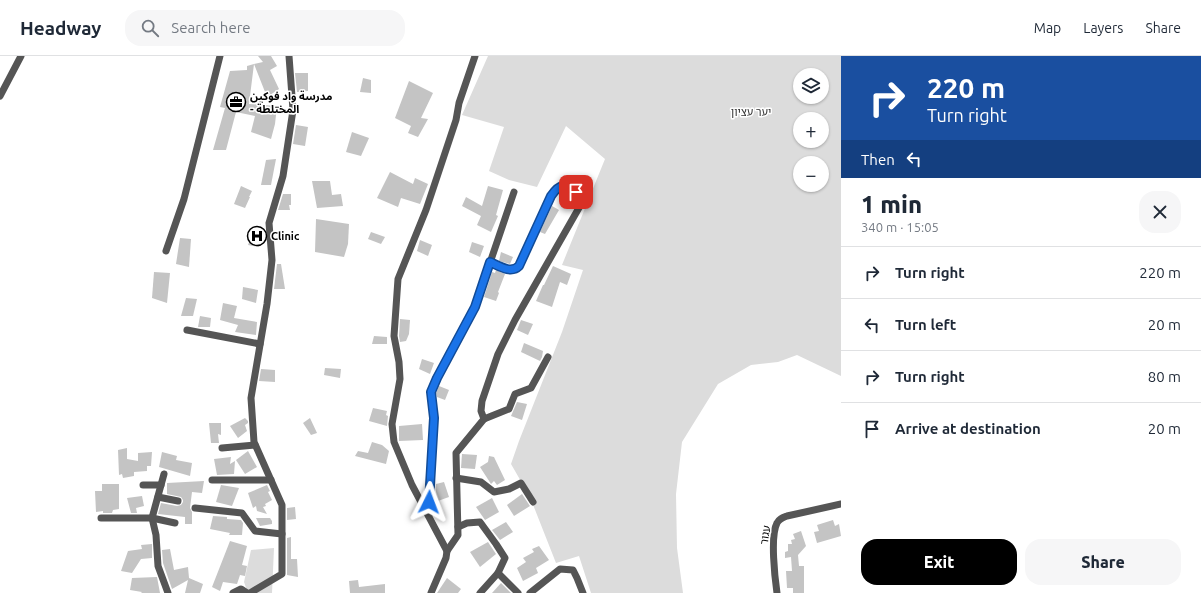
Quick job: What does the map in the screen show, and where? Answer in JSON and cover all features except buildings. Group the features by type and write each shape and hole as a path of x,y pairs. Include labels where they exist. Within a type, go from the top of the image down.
{"street":[{"path":"0,96 21,56"},
{"path":"166,251 184,199 220,56"},
{"path":"233,593 241,590 249,593 282,574 282,505 254,442 251,398 267,304 272,260 269,223 283,176 293,110 289,56"},
{"path":"447,551 412,485 394,442 392,424 400,379 399,362 394,336 398,279 426,210 456,120 459,103 475,56"},
{"path":"484,419 481,410 482,401 498,354 515,320 580,206 582,199 580,196 567,186 563,185 555,189 519,266 516,269 508,269 490,262"},
{"path":"428,516 434,418 431,392 475,307 514,192"},
{"path":"187,330 260,344"},
{"path":"431,593 446,558 447,551 458,535 456,453 484,419 509,409 516,394 531,388 548,357"},
{"path":"222,448 255,445"},
{"path":"164,474 152,518 156,535 158,566 168,593"},
{"path":"456,478 481,482 494,492 509,489 521,483 533,502"},
{"path":"212,480 270,480"},
{"path":"143,485 161,485"},
{"path":"158,497 178,501"},
{"name":"עגור","path":"777,593 773,551 775,528 778,521 787,516 841,504"},
{"path":"195,508 242,513 255,531 282,534"},
{"path":"101,518 152,518 175,523"},
{"path":"458,527 467,523 480,522 505,558 498,573 480,593"},
{"path":"530,593 560,569 573,570 583,593"},
{"path":"498,573 518,593"}],"green space":[{"name":"יער עציון","path":"488,56 841,56 841,376 797,355 778,362 751,365 718,384 682,442 676,494 677,548 683,593 591,593 579,556 556,563 530,497 511,464 562,332 583,270 562,265 605,159 566,126 537,187 509,180 489,171 504,127 462,115"},
{"path":"274,548 272,593 248,593 244,582 251,550"}],"place":[{"name":"مدرسة واد فوكين - المختلطة","path":"236,102"},
{"name":"Clinic","path":"257,236"}],"route":[{"path":"429,502 434,418 431,392 475,307 490,262 508,269 516,269 519,266 555,189 563,185 576,192"}]}
